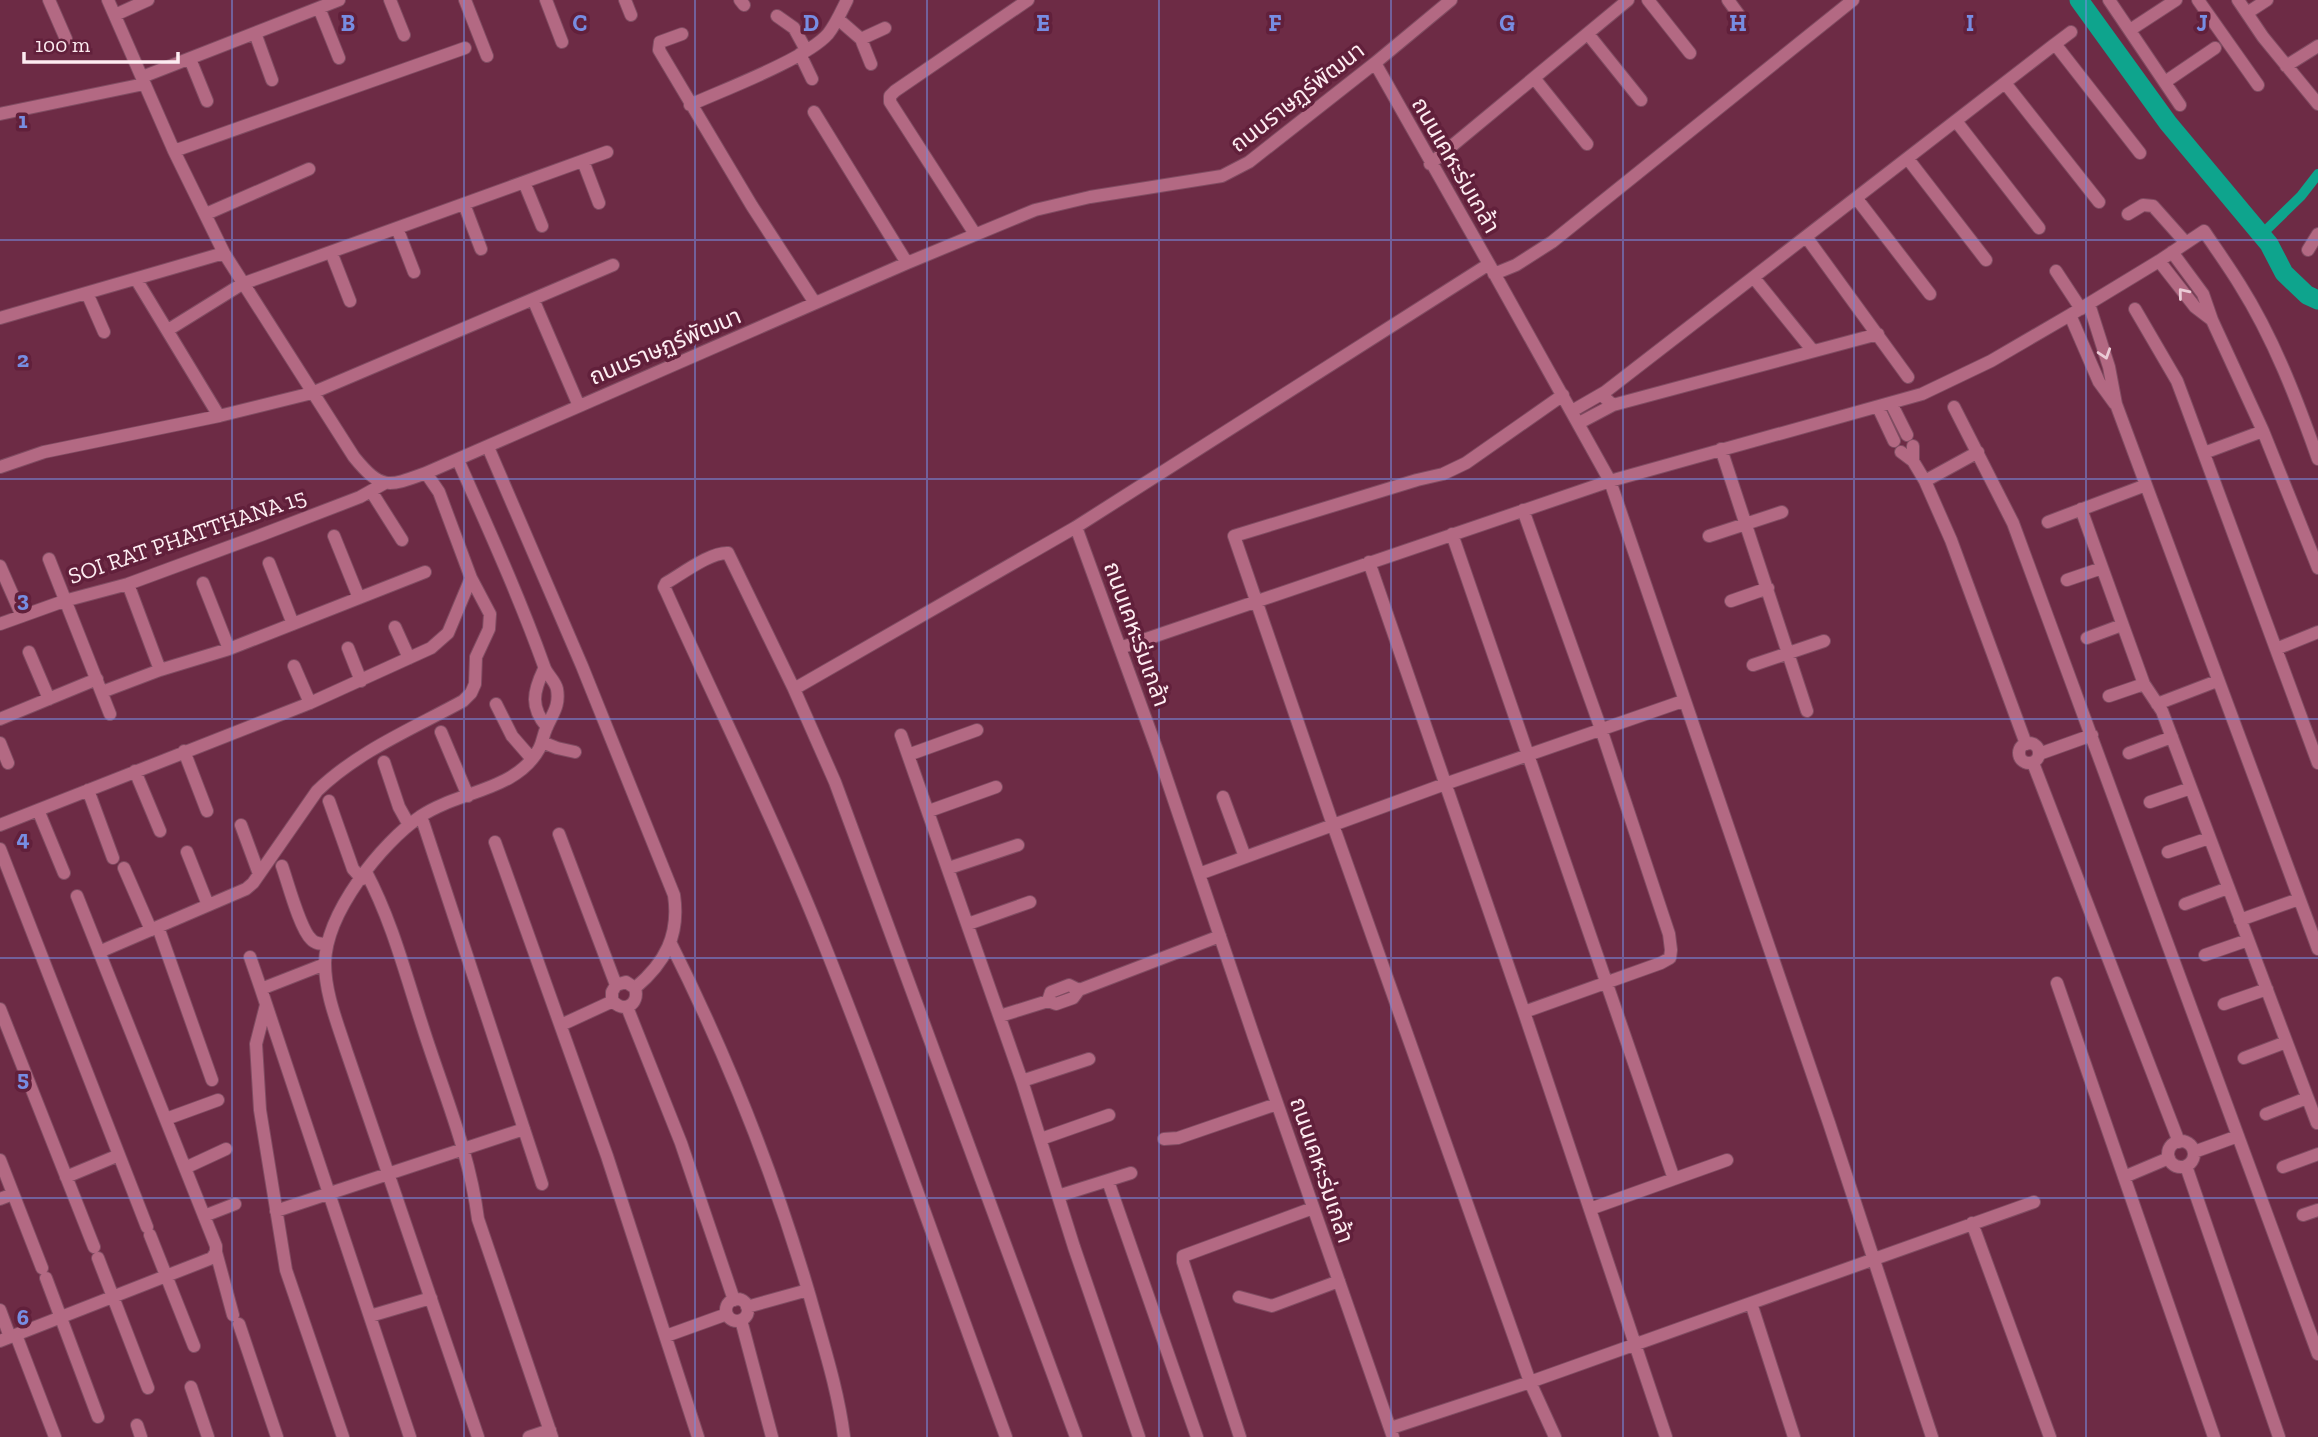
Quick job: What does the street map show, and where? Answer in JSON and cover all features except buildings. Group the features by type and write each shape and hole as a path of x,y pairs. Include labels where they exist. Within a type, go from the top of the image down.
{"street":[{"path":"49,0 66,39"},
{"path":"108,0 174,151 224,253 360,464 373,478 384,483"},
{"path":"115,15 148,0"},
{"path":"0,114 143,81 190,58 339,0"},
{"path":"390,0 404,36"},
{"path":"465,0 487,56"},
{"path":"545,0 562,42"},
{"path":"625,0 631,15"},
{"path":"690,104 803,52 822,39 838,19 847,0"},
{"path":"975,234 890,102 890,96 1028,0"},
{"name":"ถนนราษฏร์พัฒนา","path":"384,483 404,481 458,460 907,263 1035,211 1064,202 1231,173 1249,162 1375,63 1451,0"},
{"path":"1430,164 1628,0"},
{"path":"1648,0 1690,53"},
{"path":"1728,0 1739,15"},
{"path":"1853,0 1552,242 1517,265 1492,269 1610,481 1932,1437"},
{"path":"2109,0 2180,105"},
{"path":"2130,30 2176,0"},
{"path":"2198,0 2258,85"},
{"path":"2238,0 2286,66 2318,104"},
{"path":"2247,13 2267,0"},
{"path":"319,8 339,58"},
{"path":"777,16 794,28 812,79"},
{"path":"838,19 861,39 871,64"},
{"path":"861,39 885,28"},
{"path":"1575,417 2071,32"},
{"path":"254,33 272,80"},
{"path":"682,34 660,42 657,47 752,206 815,303"},
{"path":"1588,34 1641,100"},
{"path":"2055,44 2140,153"},
{"path":"2286,66 2318,46"},
{"path":"174,151 465,48"},
{"path":"2165,82 2215,48"},
{"path":"190,58 207,101"},
{"name":"ถนนเคหะร่มเกล้า","path":"1375,63 1492,269 1076,527 1392,1432"},
{"path":"1534,78 1587,144"},
{"path":"2005,83 2098,202"},
{"path":"814,112 907,263"},
{"path":"1956,121 2039,228"},
{"path":"168,330 242,284 607,152"},
{"path":"1908,159 1986,260"},
{"path":"583,161 599,203"},
{"path":"206,214 309,169"},
{"path":"524,181 542,226"},
{"path":"1857,198 1930,294"},
{"path":"464,204 481,250"},
{"path":"2128,214 2143,205 2153,206 2186,243"},
{"path":"397,228 414,272"},
{"path":"1120,648 1610,481 1922,394 1991,361 2080,310 2204,231 2241,285 2276,354 2300,408 2318,459"},
{"path":"2308,250 2318,234"},
{"path":"1807,238 1908,377"},
{"path":"331,252 350,301"},
{"path":"2172,252 2203,294 2212,320 2263,431 2318,568"},
{"path":"0,318 224,253"},
{"path":"2159,261 2194,307 2212,320"},
{"path":"0,467 44,452 219,416 312,393 613,265"},
{"path":"2056,271 2080,310 2109,367 2116,404 2318,949"},
{"path":"1754,278 1813,351"},
{"path":"136,279 219,416"},
{"path":"87,293 104,332"},
{"path":"533,299 579,406"},
{"path":"2135,309 2177,381 2318,763"},
{"path":"2080,310 2099,382 2116,404"},
{"path":"1575,417 1878,334"},
{"path":"1605,392 1605,398 1613,405"},
{"path":"1555,1437 1530,1382 1234,536 1443,474 1466,463 1563,395"},
{"path":"1891,403 1910,440 1913,461"},
{"path":"1878,407 1897,447 1913,461 1925,481 1951,540 2025,744 2034,745 2036,758 2179,1142"},
{"path":"1954,408 2013,523 2318,1354"},
{"path":"2204,453 2263,431"},
{"path":"488,447 582,666 669,881 676,910 671,944 663,960 635,988"},
{"path":"1721,449 1807,711"},
{"path":"1925,481 1978,452"},
{"path":"458,460 531,628 544,669 557,689 556,710 532,760 513,775 421,816 393,839 338,912 327,944 325,964 332,1006 478,1437"},
{"path":"99,952 246,889 292,824 327,782 358,758 463,701 471,693 475,684 476,657 490,623 490,614 471,578 439,492 426,473"},
{"name":"SOI RAT PHATTHANA 15","path":"0,624 64,601 128,584 327,510 384,483"},
{"path":"2048,522 2146,485"},
{"path":"371,491 402,540"},
{"path":"2081,509 2144,684 2157,704 2172,737 2317,1122"},
{"path":"1523,510 1601,729 1669,934 1671,950 1670,957 1661,963 1524,1012"},
{"path":"1709,536 1782,512"},
{"path":"794,688 1076,527"},
{"path":"1452,534 1674,1179"},
{"path":"334,536 359,598"},
{"path":"1006,1437 885,1102 822,939 782,843 664,587 666,583 720,552 728,553 794,688 835,782 1076,1437"},
{"path":"49,559 110,714"},
{"path":"1369,562 1524,1012 1666,1437"},
{"path":"269,563 293,624"},
{"path":"0,566 22,616"},
{"path":"2067,580 2102,568"},
{"path":"0,719 50,699 229,649 425,572"},
{"path":"0,825 310,704 431,648 445,638 471,578"},
{"path":"203,583 229,649"},
{"path":"128,584 160,670"},
{"path":"1731,601 1768,588"},
{"path":"2087,638 2122,625"},
{"path":"395,627 409,658"},
{"path":"2276,649 2318,632"},
{"path":"1753,665 1824,641"},
{"path":"348,648 361,681"},
{"path":"29,652 50,699"},
{"path":"294,666 310,704"},
{"path":"544,669 536,689 536,710 547,727"},
{"path":"2157,704 2217,681"},
{"path":"2109,696 2144,684"},
{"path":"1199,874 1683,701"},
{"path":"496,704 512,736 532,760"},
{"path":"908,755 976,730"},
{"path":"442,732 468,796"},
{"path":"2036,758 2092,735"},
{"path":"901,736 1000,1016 1139,1437"},
{"path":"2129,753 2172,737"},
{"path":"542,742 575,752"},
{"path":"0,743 8,763"},
{"path":"184,751 207,811"},
{"path":"384,762 399,807 409,825"},
{"path":"135,771 159,831"},
{"path":"929,811 996,787"},
{"path":"2150,802 2191,788"},
{"path":"88,790 113,858"},
{"path":"1223,797 1245,857"},
{"path":"329,801 353,869 364,875 377,892 463,1149 474,1189 478,1219 551,1433 529,1437"},
{"path":"38,810 64,873"},
{"path":"421,816 542,1184"},
{"path":"241,825 259,874"},
{"path":"559,834 616,985"},
{"path":"2168,852 2209,838"},
{"path":"495,842 607,1156 698,1437"},
{"path":"949,868 1018,845"},
{"path":"0,849 194,1346"},
{"path":"187,852 208,905"},
{"path":"282,866 305,929 311,939 319,944 327,944"},
{"path":"124,868 155,928 212,1080"},
{"path":"2185,904 2228,888"},
{"path":"77,896 216,1246 236,1320 277,1437"},
{"path":"2241,920 2299,899"},
{"path":"968,924 1030,902"},
{"path":"1000,1016 1048,1002 1051,992 1069,985 1079,990 1220,936"},
{"path":"2205,955 2248,940"},
{"path":"671,944 708,1022 759,1147 795,1247 838,1395 845,1437"},
{"path":"250,957 410,1437"},
{"path":"261,989 325,964"},
{"path":"626,982 635,988 636,999 627,1007 619,1006 613,1001 612,992 616,985 626,982"},
{"path":"2057,983 2214,1437"},
{"path":"2224,1004 2267,989"},
{"path":"561,1025 613,1001"},
{"path":"266,1004 256,1044 260,1110 286,1270 342,1437"},
{"path":"627,1007 681,1143 734,1300"},
{"path":"0,1009 148,1388"},
{"path":"2244,1058 2286,1042"},
{"path":"1022,1081 1089,1059"},
{"path":"2266,1114 2307,1098"},
{"path":"166,1119 218,1100"},
{"path":"1164,1139 1191,1134 1277,1104"},
{"path":"1041,1139 1109,1115"},
{"path":"276,1210 524,1129"},
{"path":"2194,1152 2238,1136"},
{"path":"2169,1158 2170,1150 2179,1142 2187,1143 2194,1152"},
{"path":"185,1168 226,1149"},
{"path":"2169,1158 2178,1167 2186,1166 2192,1161 2194,1152"},
{"path":"2283,1167 2318,1154"},
{"path":"66,1177 119,1155"},
{"path":"2124,1177 2169,1158"},
{"path":"0,1160 98,1417"},
{"path":"1590,1209 1727,1160"},
{"path":"2186,1166 2279,1437"},
{"path":"1058,1196 1131,1173"},
{"path":"1108,1181 1197,1437"},
{"path":"0,1199 13,1194"},
{"path":"1392,1432 2034,1202"},
{"path":"204,1216 235,1204"},
{"path":"1240,1437 1182,1259 1186,1255 1314,1208"},
{"path":"2303,1215 2318,1210"},
{"path":"1972,1223 2050,1437"},
{"path":"9,1338 212,1258 216,1252"},
{"path":"1240,1297 1272,1306 1339,1282"},
{"path":"747,1307 808,1290"},
{"path":"370,1316 431,1298"},
{"path":"734,1300 742,1301 747,1307 747,1315 741,1320 731,1319 727,1314 726,1307 734,1300"},
{"path":"1751,1303 1794,1437"},
{"path":"0,1310 9,1338 55,1437"},
{"path":"666,1336 727,1314"},
{"path":"741,1320 772,1437"},
{"path":"191,1387 208,1437"}],"waterway":[{"path":"2079,0 2168,123 2269,244 2284,273 2307,295 2318,300"},
{"path":"2260,236 2301,196 2318,174"}]}
